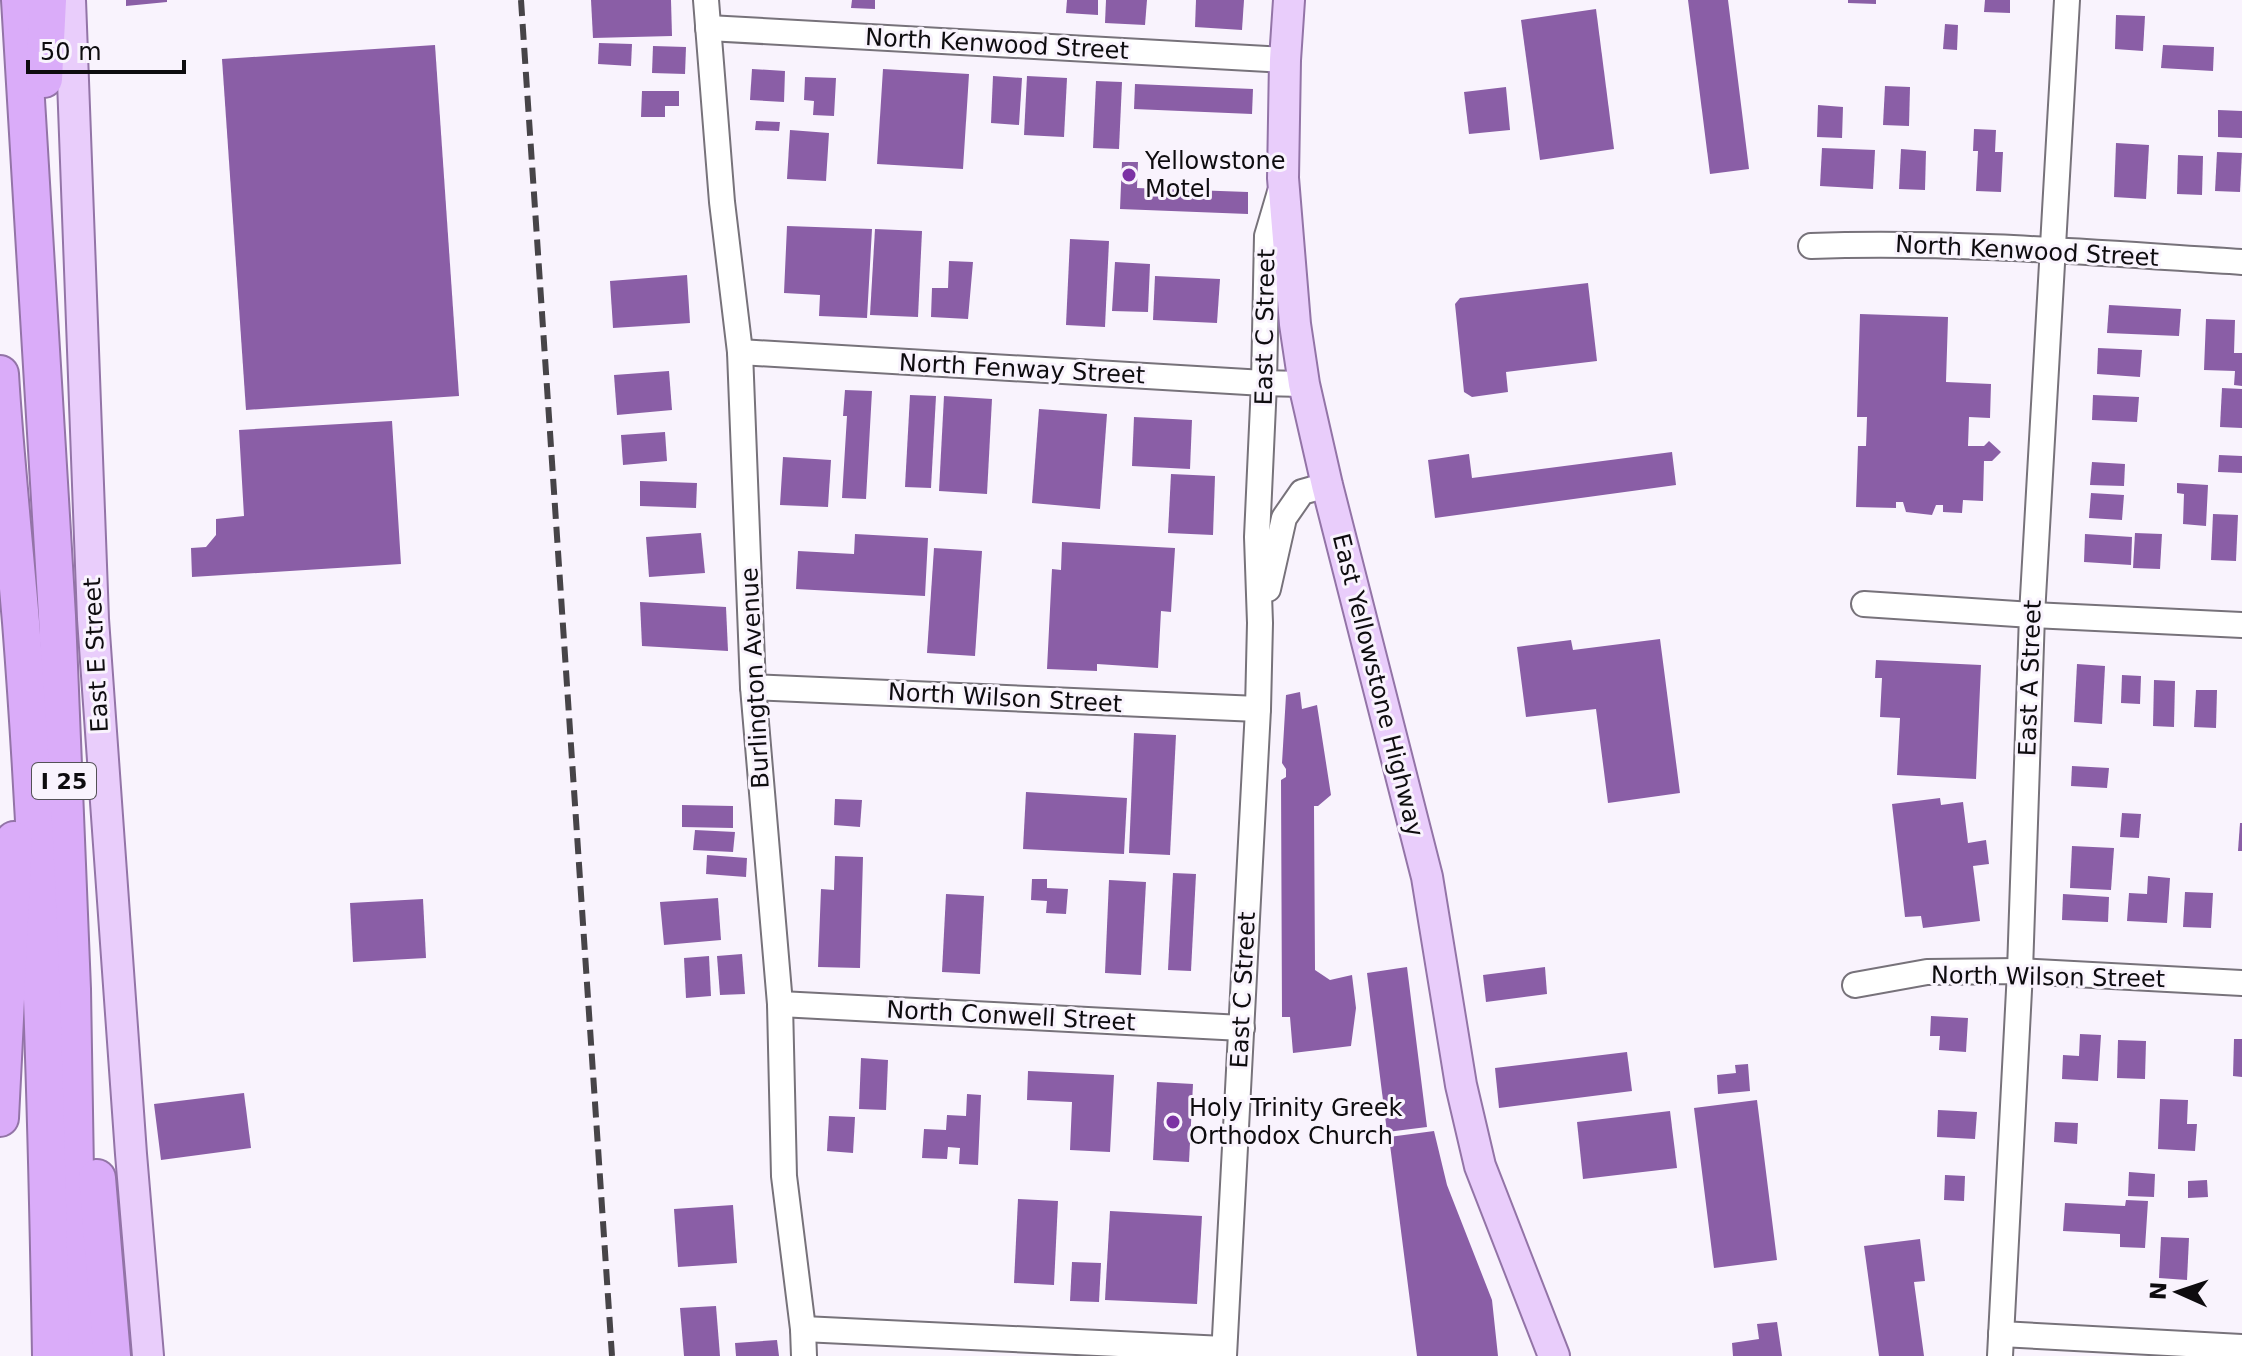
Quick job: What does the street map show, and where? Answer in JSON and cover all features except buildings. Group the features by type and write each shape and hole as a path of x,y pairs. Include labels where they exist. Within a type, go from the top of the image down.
{"highway":[{"name":"I 25","path":"20,0 57,616 72,989 78,1356"},
{"path":"32,208 43,109 48,0"},
{"name":"I 25","path":"0,374 21,623 43,1008 51,1356"},
{"path":"0,1118 21,623"},
{"path":"72,989 89,1080 112,1356"}],"main road":[{"name":"East E Street","path":"70,0 93,619 148,1356"},
{"name":"East Yellowstone Highway","path":"1289,0 1283,178 1295,324 1304,384 1427,877 1461,1085 1480,1166 1554,1356"}],"street":[{"name":"Burlington Avenue","path":"706,0 722,202 740,352 753,687 780,1004 784,1176 804,1356"},
{"name":"East A Street","path":"2000,1345 2020,971 2032,615 2067,0"},
{"name":"North Kenwood Street","path":"708,28 1285,60"},
{"name":"East C Street","path":"1224,1353 1258,709 1260,623 1257,537 1267,236 1283,178"},
{"name":"North Kenwood Street","path":"1811,246 1870,244 2054,250 2242,262"},
{"name":"North Fenway Street","path":"740,352 1304,384"},
{"name":"East C Street","path":"1260,623 1284,518 1302,492 1327,485"},
{"path":"1864,604 2242,625"},
{"name":"North Wilson Street","path":"753,687 1258,709"},
{"name":"North Wilson Street","path":"1855,985 1927,972 2020,971 2242,983"},
{"name":"North Conwell Street","path":"780,1004 1242,1028"},
{"path":"803,1329 1224,1353"},
{"path":"2000,1345 2242,1347"}],"railway":[{"path":"521,0 612,1356"}],"place":[{"name":"Yellowstone Motel","path":"1129,175"},
{"name":"Holy Trinity Greek Orthodox Church","path":"1173,1122"}]}
